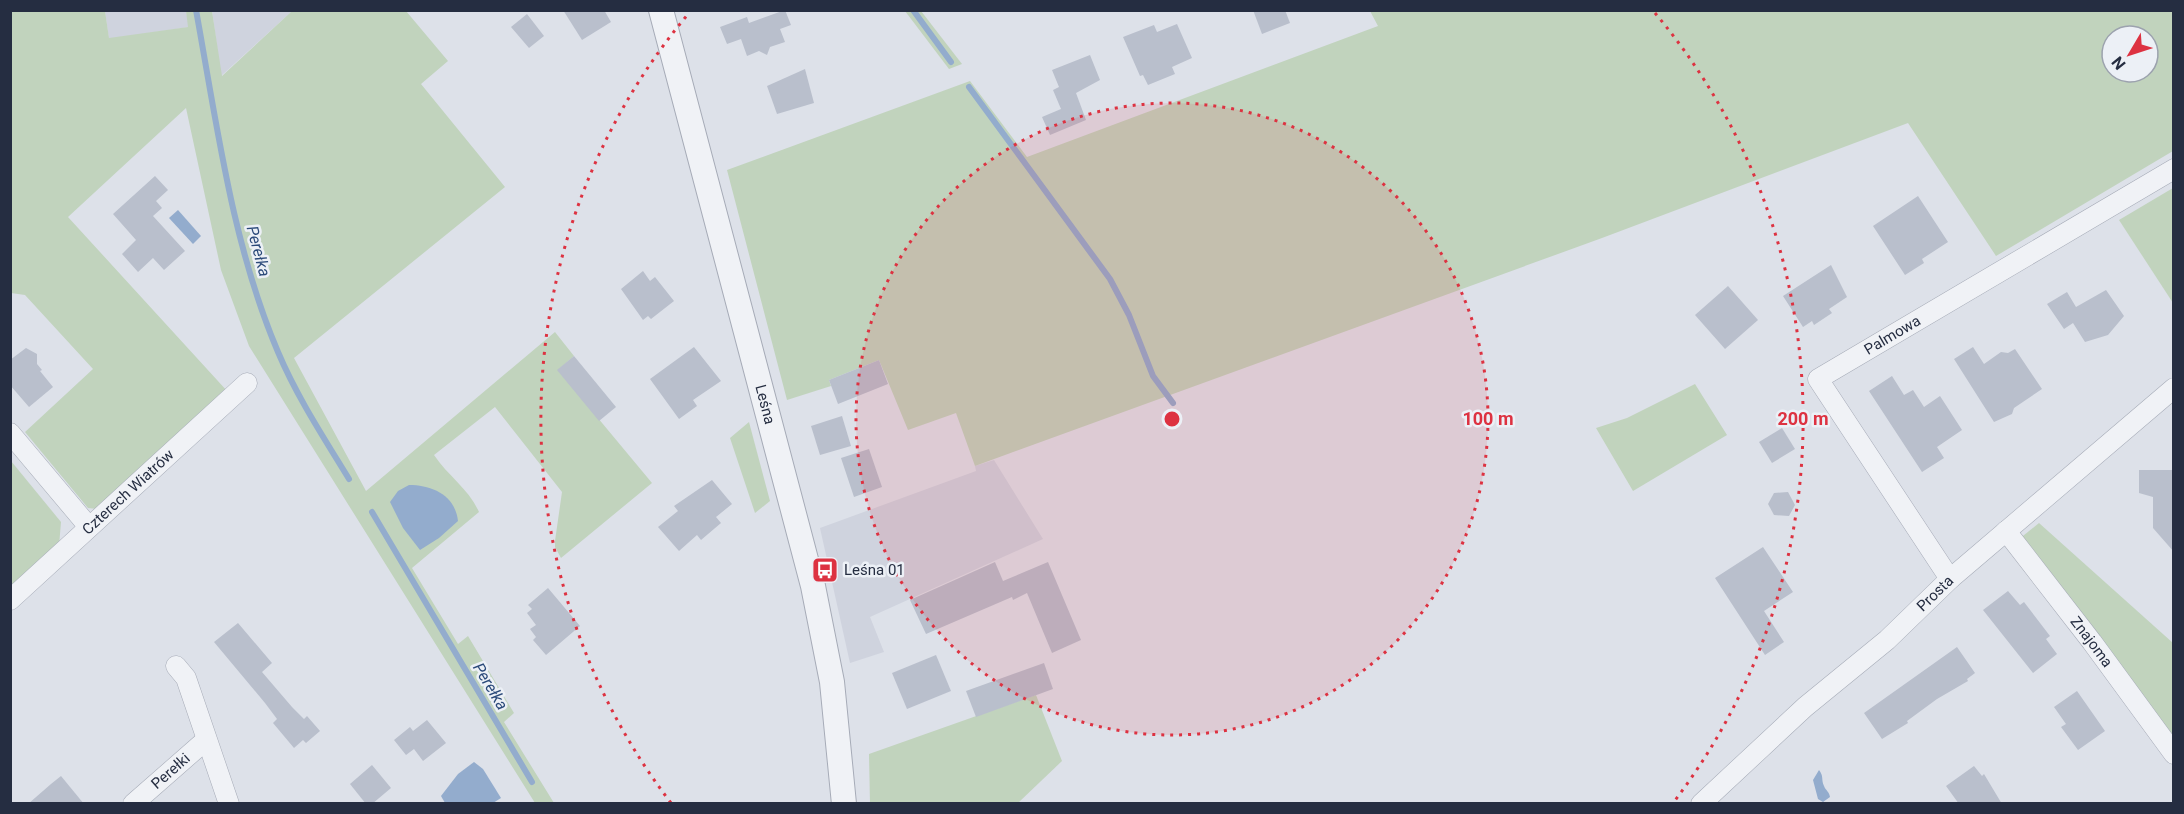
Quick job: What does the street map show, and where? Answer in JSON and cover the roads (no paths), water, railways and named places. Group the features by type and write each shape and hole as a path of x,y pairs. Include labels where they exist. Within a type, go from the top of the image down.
{"street":[{"name":"Leśna","path":"661,10 813,586 832,682 844,804"},
{"name":"Palmowa","path":"1950,579 1818,379 2174,169"},
{"name":"Czterech Wiatrów","path":"10,600 247,383"},
{"name":"Prosta","path":"1701,804 1805,707 1887,640 1950,579 2174,388"},
{"path":"10,433 89,527"},
{"name":"Znajoma","path":"2006,531 2174,754"},
{"path":"176,666 186,678 229,804"},
{"name":"Perełki","path":"133,804 206,740"}],"water":[{"path":"178,210 201,236 193,244 169,218"},
{"path":"409,485 426,487 441,493 452,504 458,521 439,538 420,550 403,528 390,502 398,491"},
{"path":"474,762 483,769 501,798 493,803 445,803 441,796 458,774"},
{"path":"1819,770 1830,797 1823,802 1818,799 1813,780"}],"waterway":[{"name":"Perełka","path":"196,10 237,227 262,311 294,385 349,479"},
{"path":"913,10 951,62"},
{"path":"969,87 1110,279 1129,315 1153,376 1173,403"},
{"name":"Perełka","path":"372,512 532,782"}],"place":[{"name":"Leśna 01","path":"825,570"}]}
